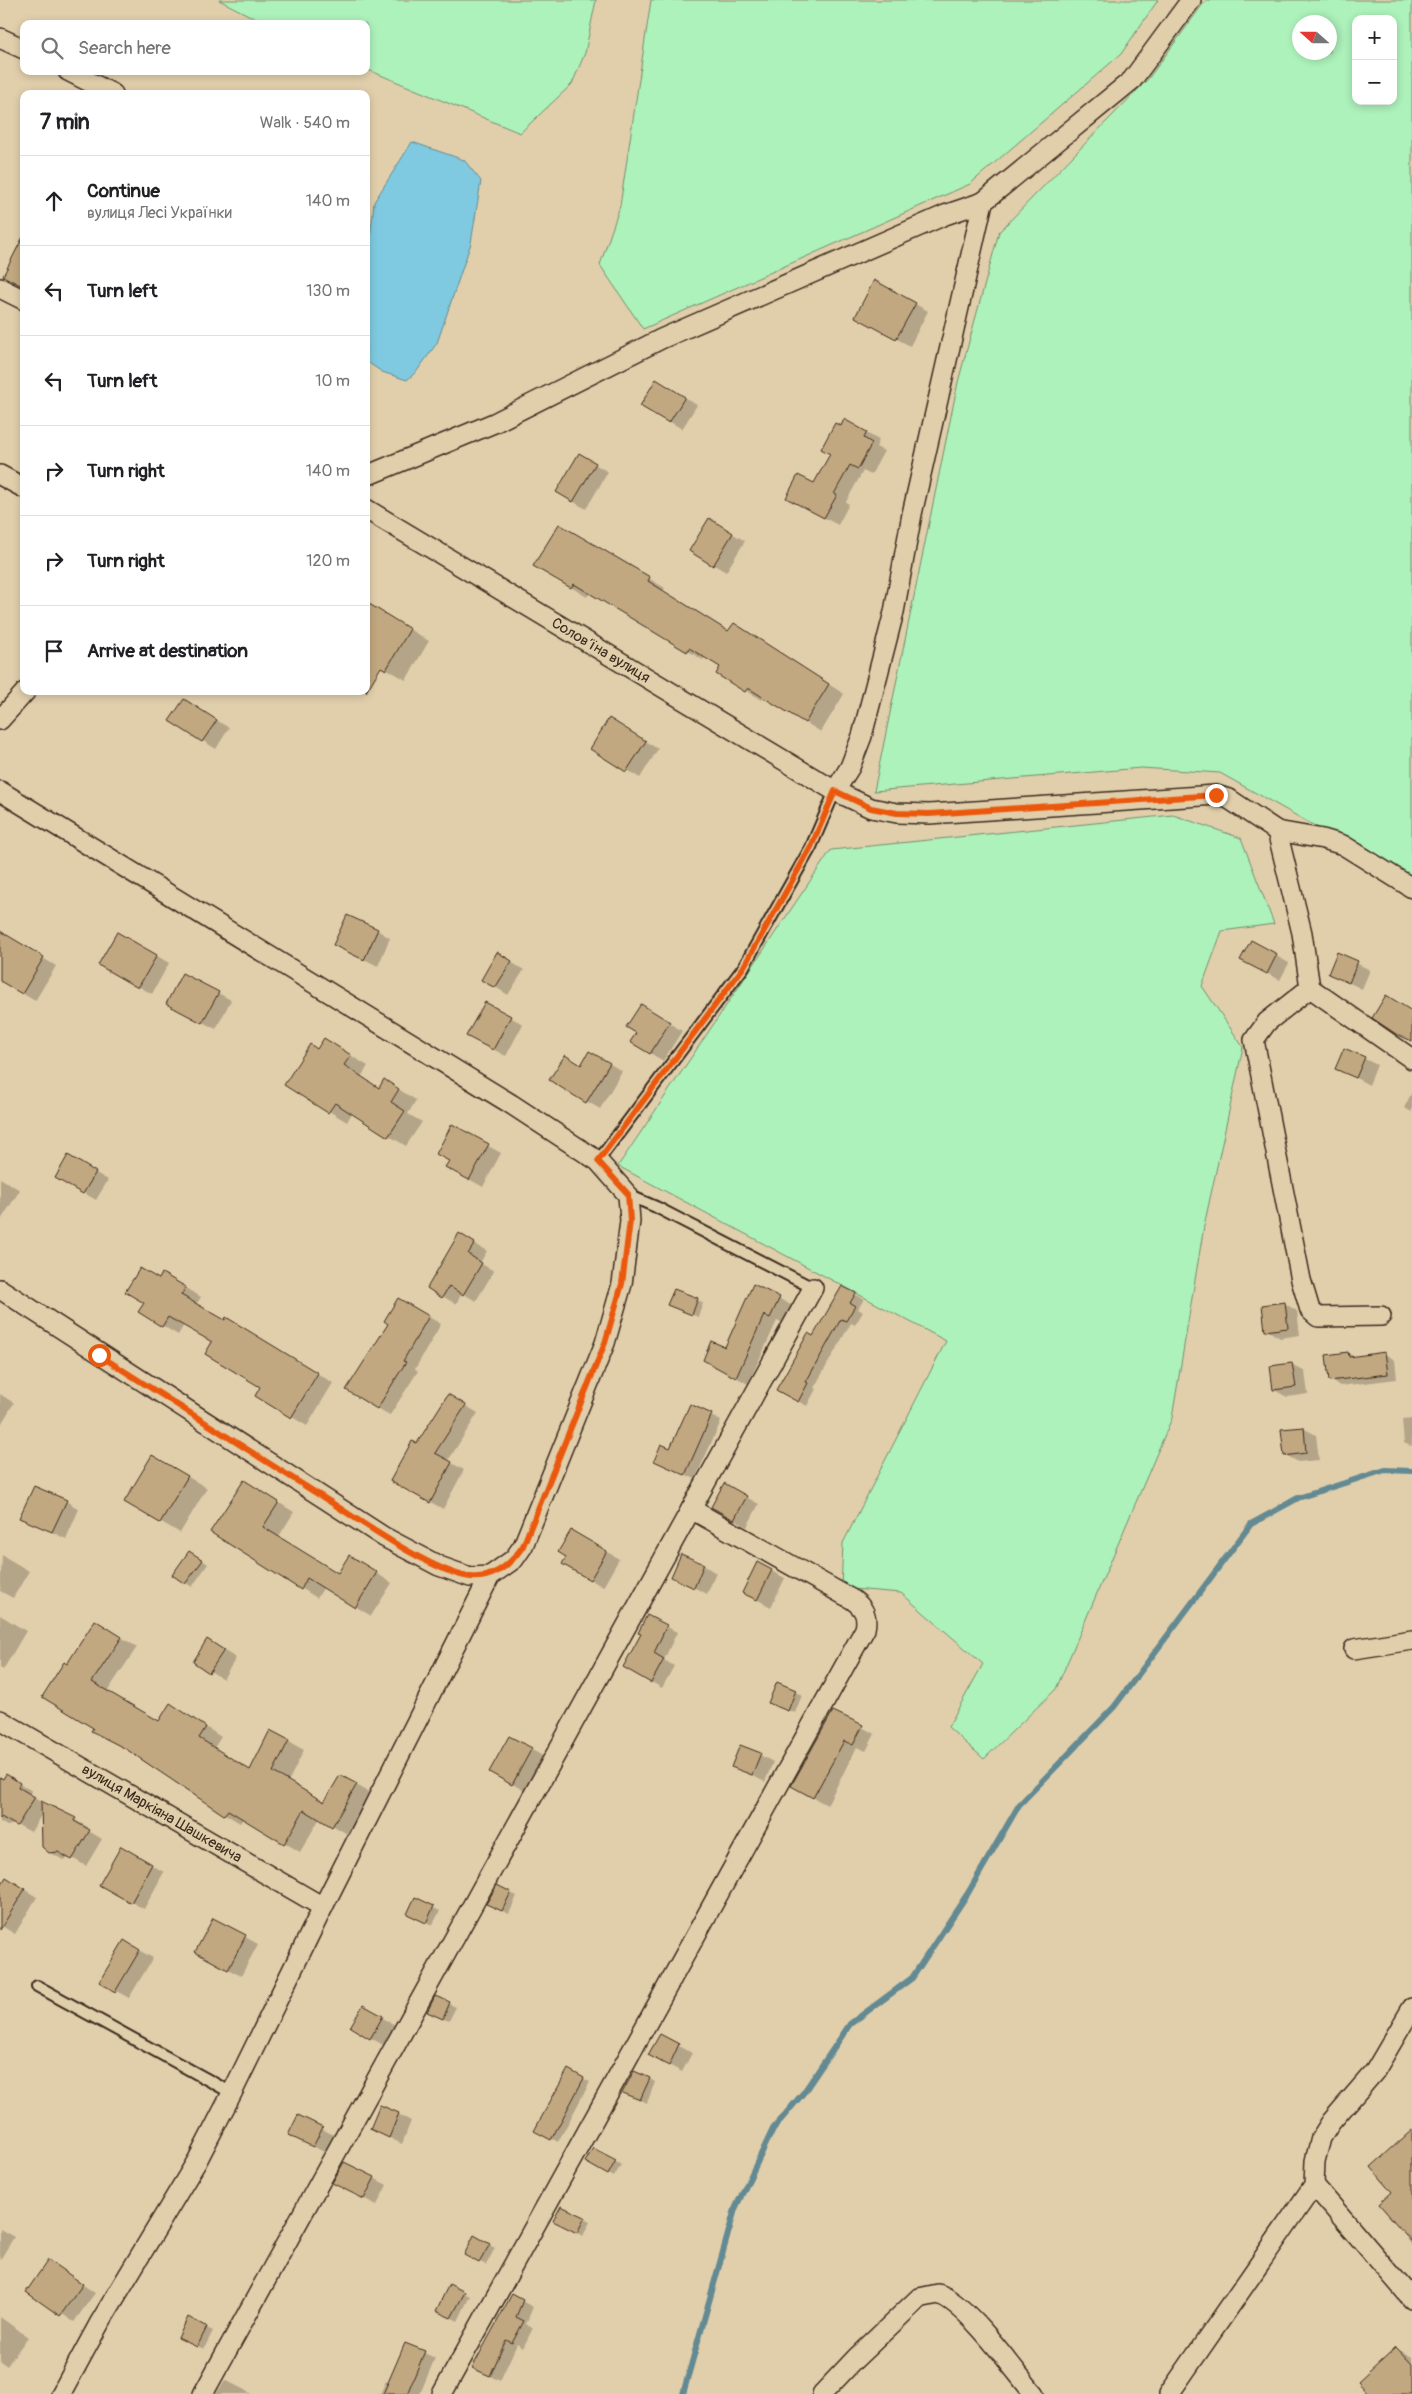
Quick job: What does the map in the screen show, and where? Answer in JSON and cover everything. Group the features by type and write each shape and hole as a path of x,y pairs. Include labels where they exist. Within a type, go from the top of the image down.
{"street":[{"path":"370,474 494,423 670,335 945,215 983,202 1132,80 1191,0"},
{"path":"0,38 20,47"},
{"path":"76,75 105,90"},
{"path":"835,791 850,767 862,736 892,621 912,514 983,202"},
{"path":"0,288 20,298"},
{"path":"0,475 20,486"},
{"name":"Соловʼїна вулиця","path":"370,511 835,791 871,808 897,813 929,814 1216,795 1229,799 1277,831"},
{"path":"0,720 22,695"},
{"path":"0,791 511,1104 598,1161 628,1194 630,1221 622,1284 605,1343 523,1546 514,1559 490,1576 323,1907 232,2093 196,2161 99,2324 61,2394"},
{"path":"1412,888 1342,845 1323,839 1277,831 1302,933 1310,988 1412,1059"},
{"path":"1310,988 1267,1022 1254,1040 1301,1280 1310,1310 1318,1317 1381,1316"},
{"path":"203,2394 813,1288"},
{"path":"0,1289 384,1537 439,1566 470,1577 490,1576"},
{"path":"442,2394 865,1629 865,1613 853,1600 692,1509"},
{"path":"1354,1649 1412,1640"},
{"name":"вулиця Маркіяна Шашкевича","path":"0,1720 323,1907"},
{"path":"1169,2394 1314,2185 1315,2161 1321,2138 1331,2122 1375,2070 1412,2008"},
{"path":"1314,2185 1412,2299"},
{"path":"822,2394 856,2358 919,2298 928,2294 938,2294 954,2301 1034,2394"}],"lane":[{"path":"598,1161 743,968 811,847 835,791"},
{"path":"628,1194 813,1288"},
{"path":"37,1986 232,2093"}],"green space":[{"path":"219,0 596,0 585,53 572,84 520,133 370,71 370,20 258,20"},
{"path":"651,0 1158,0 1121,54 970,184 643,329 600,265 620,206"},
{"path":"1206,0 1412,0 1412,883 1383,864 1220,773 1141,768 874,791 958,382 999,232 1148,79"},
{"path":"1173,815 1241,838 1274,924 1222,931 1202,986 1243,1047 1204,1226 1172,1418 1056,1689 984,1759 948,1727 983,1664 901,1593 841,1588 843,1543 946,1341 618,1166 831,850"}],"water":[{"path":"412,142 464,160 481,181 471,243 437,343 417,371 407,380 382,372 370,364 370,239 374,202"}],"building":[{"path":"20,243 20,285 3,276"},
{"path":"874,280 916,303 896,339 855,317"},
{"path":"656,379 685,397 669,423 640,406"},
{"path":"844,419 867,432 864,438 872,443 858,469 850,465 834,494 837,495 824,518 786,498 798,475 814,483 830,454 821,449 835,423 841,426"},
{"path":"579,453 596,463 573,502 556,492"},
{"path":"709,518 733,533 713,566 689,551"},
{"path":"559,524 650,577 648,581 728,631 734,623 829,684 805,723 748,688 745,692 716,674 720,667 689,648 687,652 574,584 571,588 533,566"},
{"path":"370,604 410,629 386,670 381,667 370,685"},
{"path":"184,699 217,720 202,742 169,721"},
{"path":"609,718 646,741 626,772 590,749"},
{"path":"347,915 378,929 364,960 333,945"},
{"path":"0,931 44,957 22,994 0,981"},
{"path":"117,932 157,955 138,988 98,965"},
{"path":"1251,940 1277,954 1267,974 1240,960"},
{"path":"497,952 512,961 495,988 481,980"},
{"path":"1337,952 1358,961 1349,983 1328,974"},
{"path":"182,973 219,992 202,1023 166,1004"},
{"path":"1386,995 1412,1011 1412,1041 1396,1034 1372,1018"},
{"path":"485,1002 511,1016 493,1050 466,1036"},
{"path":"641,1004 670,1022 650,1054 630,1042 636,1033 626,1027"},
{"path":"324,1038 351,1055 344,1065 379,1088 384,1079 399,1089 391,1102 405,1111 388,1137 335,1103 328,1113 284,1085 310,1044 317,1049"},
{"path":"1344,1048 1365,1057 1356,1078 1335,1069"},
{"path":"589,1051 610,1063 586,1103 549,1080 565,1055 581,1065"},
{"path":"452,1124 489,1144 469,1180 445,1167 449,1161 436,1154"},
{"path":"68,1155 96,1172 83,1194 55,1178"},
{"path":"459,1233 475,1243 468,1254 482,1263 463,1295 449,1286 442,1298 427,1288"},
{"path":"140,1268 159,1279 162,1273 186,1287 181,1295 225,1320 226,1317 318,1373 291,1418 255,1396 260,1387 205,1354 212,1342 168,1317 162,1327 138,1312 144,1303 125,1292"},
{"path":"753,1284 780,1297 770,1318 764,1315 736,1378 703,1360 711,1341 725,1347"},
{"path":"842,1286 856,1293 850,1303 855,1306 846,1321 841,1319 806,1382 808,1383 798,1402 776,1390 808,1333 813,1336"},
{"path":"674,1289 698,1298 692,1315 667,1305"},
{"path":"398,1298 429,1316 403,1361 406,1362 377,1409 346,1390 388,1324 384,1321"},
{"path":"1285,1302 1288,1328 1265,1331 1262,1305"},
{"path":"1348,1352 1349,1357 1385,1352 1388,1374 1329,1381 1326,1355"},
{"path":"1292,1363 1296,1387 1273,1390 1270,1366"},
{"path":"448,1394 466,1405 435,1453 452,1462 430,1503 390,1481 412,1441 417,1443"},
{"path":"690,1404 712,1414 685,1475 654,1461 661,1444 670,1448"},
{"path":"1304,1427 1306,1453 1284,1456 1281,1429"},
{"path":"152,1455 188,1476 160,1523 124,1502"},
{"path":"244,1480 279,1502 263,1527 338,1573 349,1555 377,1572 355,1608 307,1578 301,1590 210,1532"},
{"path":"724,1483 747,1496 734,1520 711,1507"},
{"path":"34,1486 67,1500 52,1532 19,1518"},
{"path":"571,1530 607,1551 590,1580 562,1564 566,1557 558,1552"},
{"path":"189,1551 203,1560 185,1584 172,1575"},
{"path":"681,1554 704,1564 694,1588 671,1577"},
{"path":"757,1562 772,1570 757,1600 742,1593"},
{"path":"647,1615 667,1625 654,1653 664,1659 651,1683 623,1667 641,1634 638,1633"},
{"path":"95,1620 122,1637 92,1682 159,1721 170,1703 206,1727 199,1738 250,1770 270,1730 289,1740 273,1772 324,1802 340,1775 357,1784 332,1827 304,1810 284,1844 228,1810 224,1815 126,1749 91,1731 93,1728 42,1697 64,1662 67,1664"},
{"path":"207,1639 224,1650 209,1673 193,1662"},
{"path":"777,1682 796,1690 788,1711 768,1703"},
{"path":"833,1711 863,1725 853,1745 844,1741 813,1798 791,1786"},
{"path":"509,1736 532,1748 512,1785 489,1772"},
{"path":"740,1745 761,1753 752,1775 731,1767"},
{"path":"6,1774 20,1783 18,1787 35,1797 17,1826 1,1817 0,1819 0,1777 3,1779"},
{"path":"41,1801 76,1818 74,1821 90,1830 72,1860 58,1852 49,1853 42,1847"},
{"path":"121,1846 152,1864 131,1903 99,1885"},
{"path":"6,1877 25,1889 0,1930 0,1887"},
{"path":"497,1885 511,1892 502,1911 486,1904"},
{"path":"415,1897 434,1906 426,1923 407,1914"},
{"path":"213,1918 246,1935 228,1970 195,1952"},
{"path":"124,1940 140,1950 115,1992 99,1982"},
{"path":"435,1996 450,2002 443,2019 427,2012"},
{"path":"363,2005 383,2016 370,2039 350,2027"},
{"path":"660,2034 679,2044 669,2066 648,2055"},
{"path":"568,2069 584,2078 551,2140 534,2131"},
{"path":"634,2071 650,2078 640,2100 622,2093"},
{"path":"380,2105 399,2113 389,2138 370,2129"},
{"path":"298,2115 323,2127 313,2147 288,2135"},
{"path":"1412,2130 1412,2242 1379,2204 1392,2192 1371,2167"},
{"path":"593,2148 616,2160 608,2175 585,2162"},
{"path":"344,2162 375,2177 364,2199 332,2183"},
{"path":"561,2206 585,2217 577,2233 553,2221"},
{"path":"474,2235 490,2244 479,2263 464,2255"},
{"path":"48,2260 83,2284 60,2316 26,2292"},
{"path":"449,2284 465,2292 451,2318 436,2311"},
{"path":"512,2294 523,2300 516,2317 524,2321 512,2343 506,2340 490,2376 472,2368"},
{"path":"188,2317 207,2327 197,2347 178,2338"},
{"path":"405,2343 425,2351 407,2394 383,2394"},
{"path":"1396,2347 1412,2364 1412,2394 1369,2394 1358,2382"}],"waterway":[{"path":"683,2394 735,2209 773,2129 804,2092 850,2024 912,1978 968,1893 1019,1805 1114,1707 1251,1524 1298,1498 1385,1470 1412,1471"}],"route":[{"path":"99,1355 384,1537 439,1566 470,1577 490,1576 514,1559 523,1546 605,1343 622,1284 630,1221 628,1194 598,1161 743,968 811,847 835,791 871,808 897,813 929,814 1203,794 1216,795"}]}
